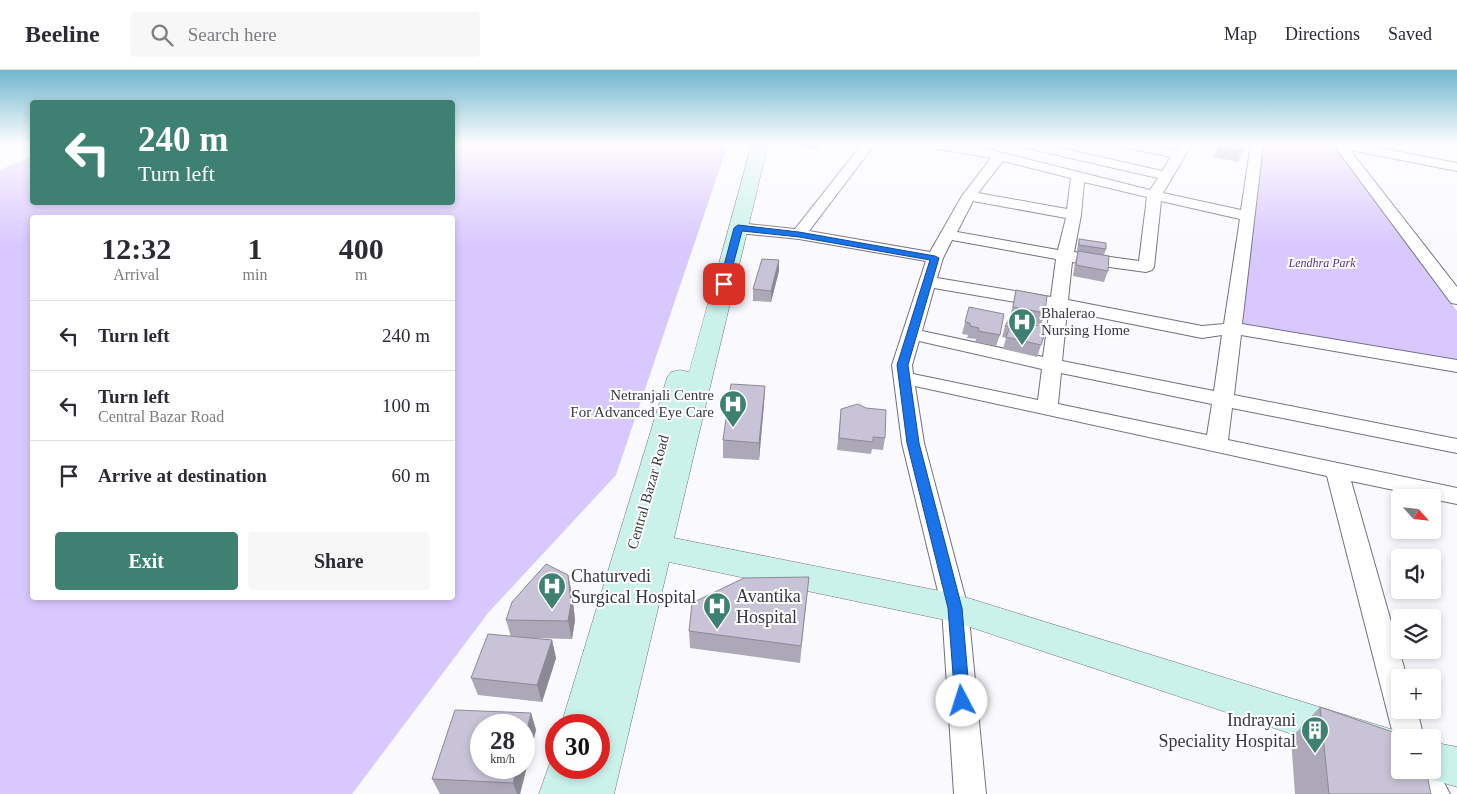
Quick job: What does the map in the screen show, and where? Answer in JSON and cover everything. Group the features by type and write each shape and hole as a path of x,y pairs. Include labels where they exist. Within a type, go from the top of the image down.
{"main road":[{"name":"Central Bazar Road","path":"593,794 644,546 738,178"},
{"name":"Central Bazar Road","path":"584,714 644,546 751,178"},
{"path":"644,546 955,608 1391,748"},
{"path":"1441,763 1457,767"},
{"path":"560,794 564,779"}],"street":[{"path":"799,234 843,178"},
{"path":"970,794 955,608 913,443 902,365 935,258 977,178"},
{"path":"1047,408 1065,256 1074,216 1078,178"},
{"path":"1085,178 1154,196 1247,216"},
{"path":"948,235 1065,256 1146,267 1154,196 1165,178"},
{"path":"1216,444 1252,178"},
{"path":"1365,178 1457,300"},
{"path":"969,196 1074,216"},
{"path":"738,228 799,234 935,258"},
{"path":"928,282 1060,304 1202,332 1232,328 1457,366"},
{"path":"912,334 1052,365 1457,446"},
{"path":"904,378 1457,496"},
{"path":"1337,470 1391,671"},
{"path":"1426,779 1434,794"}],"green space":[{"path":"0,178 30,178 30,205 455,205 455,178 717,178 616,475 488,613 352,794 0,794"},
{"name":"Lendhra Park","path":"1252,178 1358,178 1457,311 1457,366 1232,328"}],"building":[{"path":"1079,239 1106,243 1106,249 1079,245"},
{"path":"1078,251 1109,256 1108,271 1076,265"},
{"path":"762,259 779,260 771,291 753,289"},
{"path":"1016,290 1047,296 1045,313 1013,307"},
{"path":"969,307 1004,314 1000,335 978,331 979,328 970,326 970,323 965,322"},
{"path":"1012,314 1034,319 1032,324 1047,327 1041,345 1006,337 1010,327 1005,326"},
{"path":"731,384 765,386 759,443 723,440"},
{"path":"858,404 866,408 886,410 885,438 873,437 873,442 839,438 841,409"},
{"path":"546,564 568,575 571,603 568,621 506,620 512,602"},
{"path":"809,577 801,646 689,631 692,603 744,578"},
{"path":"488,634 552,640 537,685 471,678"},
{"path":"1320,707 1391,731 1391,779 1428,779 1431,794 1329,794"},
{"path":"455,710 531,713 470,714 470,779 514,779 513,783 432,779"}],"place":[{"name":"Bhalerao Nursing Home","path":"1022,346"},
{"name":"Netranjali Centre For Advanced Eye Care","path":"733,428"},
{"name":"Chaturvedi Surgical Hospital","path":"552,610"},
{"name":"Avantika Hospital","path":"717,630"},
{"name":"Indrayani Speciality Hospital","path":"1315,754"}],"route":[{"path":"724,284 738,228 799,234 935,258 902,365 913,443 955,608 962,701"}]}
